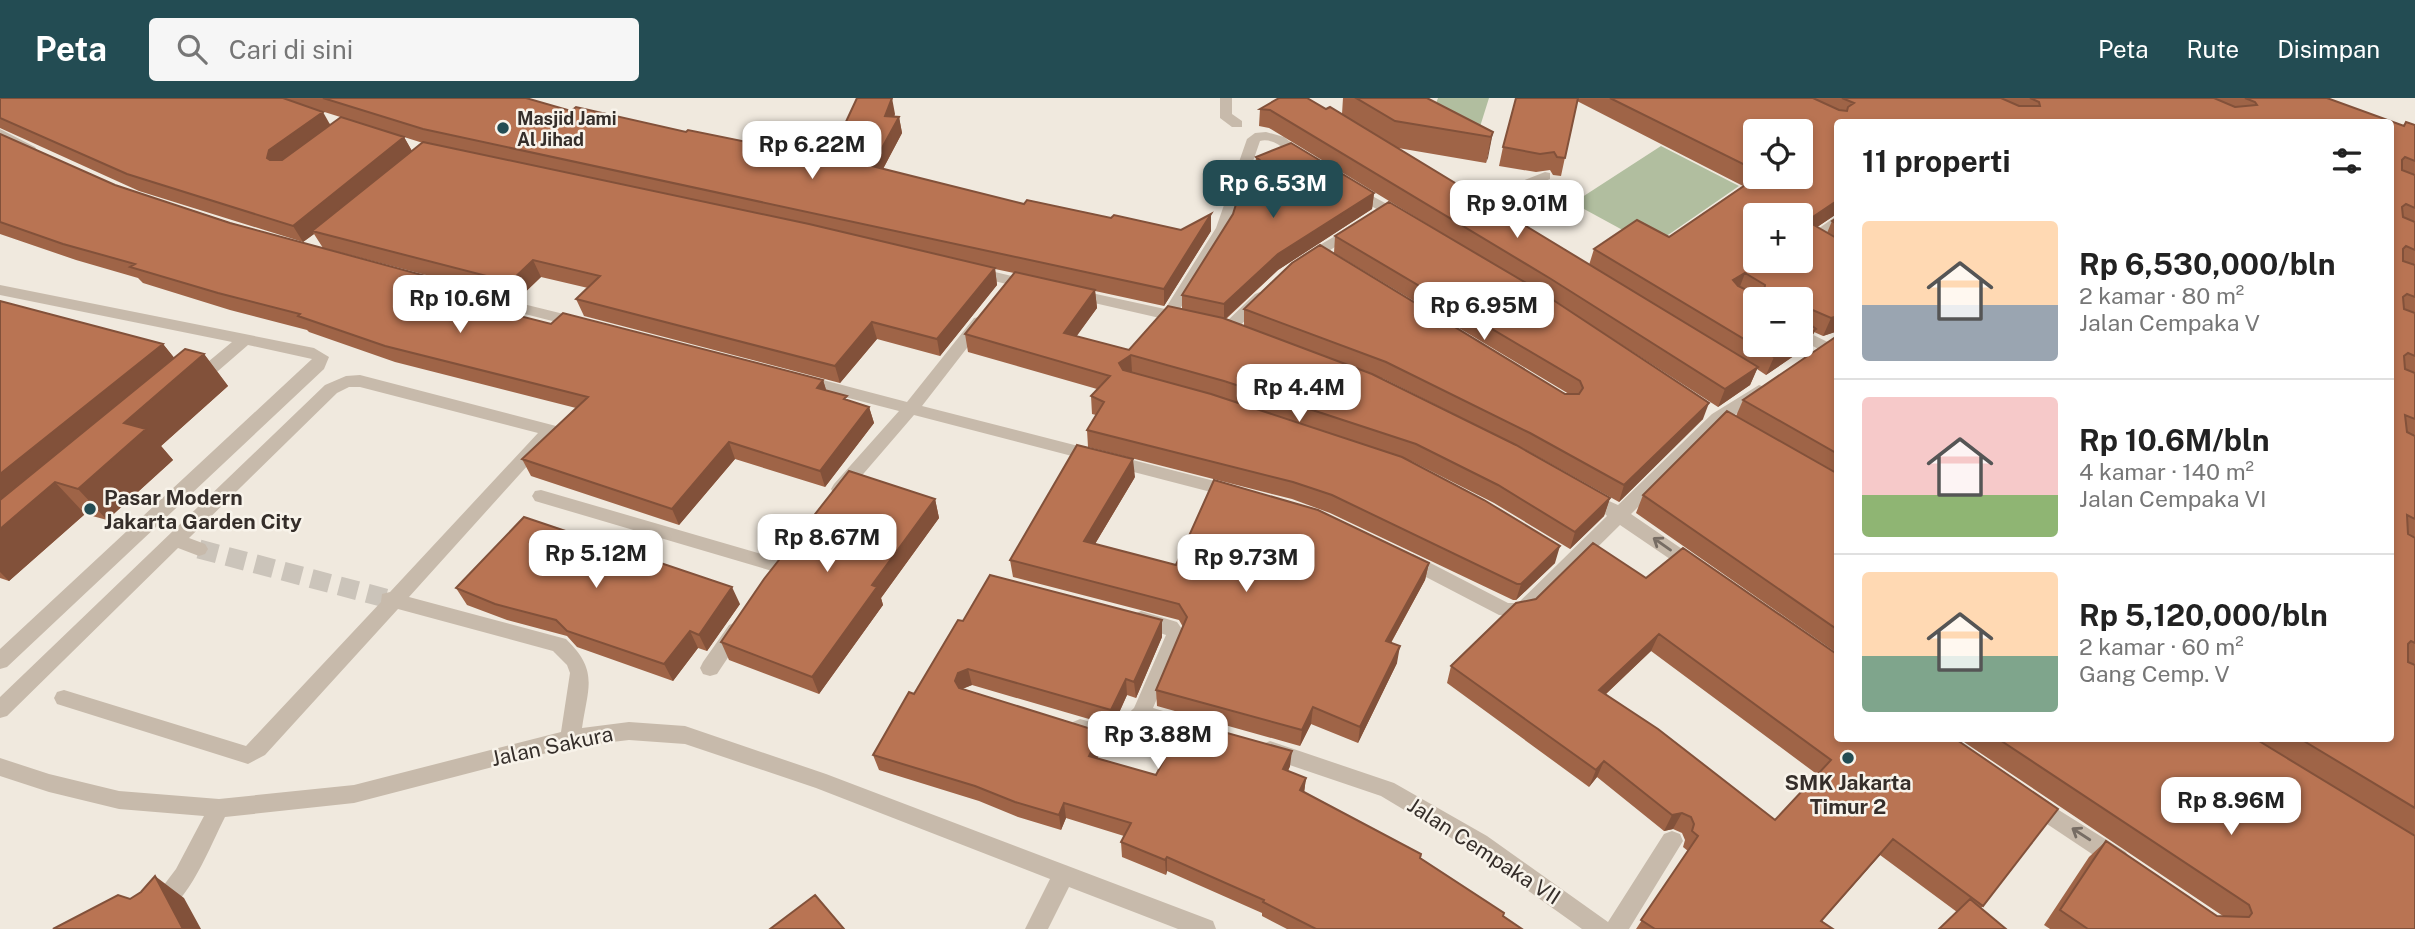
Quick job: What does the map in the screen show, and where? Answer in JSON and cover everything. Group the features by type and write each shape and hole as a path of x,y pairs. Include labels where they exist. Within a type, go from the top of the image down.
{"street":[{"path":"1226,98 1225,115 1237,124"},
{"path":"0,132 48,158"},
{"path":"1169,315 1223,228 1254,139 1260,134 1268,134 1313,163"},
{"path":"1480,210 1504,193 1545,176"},
{"path":"1346,185 1375,216 1420,228"},
{"path":"1295,267 1323,256 1375,216"},
{"path":"1834,222 1809,240 1834,255"},
{"path":"960,269 1007,287 1056,290 1215,326 1249,337"},
{"path":"1215,326 1270,287"},
{"path":"0,290 314,353 321,358 318,365 0,661"},
{"path":"467,295 601,329"},
{"path":"827,506 911,408 986,313"},
{"path":"179,395 245,339"},
{"path":"792,377 1251,497"},
{"path":"0,710 331,389 346,382 360,381 550,430 392,599 258,749 248,755 64,698"},
{"path":"1392,552 1507,610 1522,610 1566,558 1762,382"},
{"path":"541,496 779,567"},
{"path":"1597,501 1619,513 1707,576"},
{"path":"176,540 199,549"},
{"path":"392,599 559,645 575,660 580,673 570,738"},
{"path":"710,668 748,611"},
{"path":"1060,723 1117,738 1141,713 1176,633 1170,627 1118,614"},
{"path":"1141,713 1217,735"},
{"name":"Jalan Sakura","path":"0,767 49,783 119,800 219,808 354,794 570,738 629,731 685,735 819,780 1205,929"},
{"name":"Jalan Cempaka VII","path":"1255,746 1303,759 1387,789 1479,843 1600,929"},
{"path":"2013,791 2137,872"},
{"path":"158,908 184,876 219,808"},
{"path":"1616,929 1672,841"},
{"path":"1036,929 1065,874"}],"green space":[{"path":"1438,98 1489,98 1478,133 1428,124"},
{"path":"1661,146 1739,186 1652,246 1573,203"}],"building":[{"path":"0,98 283,98 323,112 269,150 267,158 270,160 282,160 341,117 404,137 293,226 127,174 0,118"},
{"path":"323,98 526,98 571,111 576,107 686,132 688,130 766,146 771,141 831,154 857,98 892,98 885,116 899,117 872,166 1024,204 1027,200 1181,230 1211,214 1164,289 423,129"},
{"path":"1279,98 1307,98 1326,109 1330,107 1758,367 1725,389 1551,279 1270,110 1260,109"},
{"path":"1356,98 1427,98 1493,132 1491,137 1395,121"},
{"path":"1516,98 1578,98 1565,158 1557,157 1554,152 1540,154 1503,147"},
{"path":"1610,98 1813,98 1847,111 1854,103 1842,98 2001,98 2019,106 2040,106 2039,102 2030,98 2214,98 2235,107 2257,105 2245,98 2327,98 2385,119 1834,119 1834,203 1813,217 1813,203 1743,203 1745,273 1733,280 1743,288 1743,338 1594,249 1637,220 1669,237 1743,187 1743,189 1813,189 1813,119 1743,119 1743,164"},
{"path":"2394,122 2404,126 2406,122 2415,125 2415,161 2405,157 2402,160 2402,170 2415,175 2415,208 2406,204 2402,207 2403,217 2415,222 2415,250 2406,246 2403,249 2403,261 2415,265 2415,297 2407,294 2403,297 2404,309 2415,313 2415,356 2408,353 2404,356 2405,369 2415,373 2415,419 2405,415 2407,432 2415,436 2415,519 2407,515 2408,534 2415,538 2415,643 2411,641 2408,644 2408,662 2415,665 2415,808 2306,742 2394,742"},
{"path":"0,134 115,185 230,223 496,295 484,307 551,324 563,313 823,380 817,388 847,396 844,399 869,407 820,471 729,442 672,509 522,459 588,397 385,346 298,316 300,314 130,267 135,264 63,244 0,222"},
{"path":"423,142 809,224 995,268 937,339 872,322 835,366 576,299 600,276 533,260 510,282 312,231"},
{"path":"1291,143 1374,193 1278,254 1224,304 1182,295 1233,214 1237,201 1254,192 1244,184 1245,181 1272,170 1256,157"},
{"path":"1389,202 1538,290 1709,403 1624,485 1530,433 1386,362 1244,309 1292,263 1320,245 1565,394 1579,394 1583,388 1580,381 1335,236"},
{"path":"1813,224 1834,237 1834,317 1813,310 1813,287 1765,287 1745,273 1813,273"},
{"path":"1015,272 1095,290 1064,333 1129,350 1168,306 1223,318 1372,374 1516,445 1610,498 1575,532 1498,485 1416,444 1224,381 1131,355 1119,363 1123,370 1211,394 1402,457 1484,500 1560,546 1521,584 1517,584 1332,495 1293,482 1087,430 1104,402 1091,396 1110,376 965,334"},
{"path":"0,301 163,344 0,474"},
{"path":"1834,338 1834,452 1743,400 1806,357 1813,357 1813,352"},
{"path":"185,349 204,354 124,423 146,429 78,489 55,482 0,529 0,500"},
{"path":"1727,411 1834,472 1834,627 1643,495"},
{"path":"1077,445 1133,459 1084,541 1176,565 1214,480 1318,510 1429,563 1386,641 1400,646 1360,727 1313,707 1302,730 1156,690 1187,617 1179,604 1010,560"},
{"path":"849,471 935,499 872,585 877,587 812,677 721,642 764,579"},
{"path":"524,517 732,587 699,635 690,631 664,664 567,631 556,620 495,604 456,588"},
{"path":"1593,543 1646,578 1683,548 1834,652 1834,742 1960,742 2058,809 1983,906 1893,839 1821,921 1833,929 1655,929 1641,920 1698,836 1692,831 1694,824 1691,817 1682,813 1672,815 1604,761 1596,770 1451,666 1516,603 1536,599","holes":["1659,634 1831,760 1775,820 1658,729 1599,690"]},
{"path":"990,575 1162,620 1134,682 1126,679 1111,710 968,669 958,673 955,681 959,688 1101,732 1089,756 1156,775 1184,721 1292,751 1283,769 1306,778 1300,790 1421,854 1420,858 1504,913 1503,916 1522,929 1316,929 1263,902 1264,900 1167,857 1165,860 1121,842 1131,823 1064,803 1059,815 873,755 909,692 914,694 958,620 963,621"},
{"path":"2003,742 2261,742 2415,836 2415,929 2088,929 2060,910 2106,841 2217,916 2249,917 2252,913 2249,905"},
{"path":"155,876 183,929 53,929 118,895 130,899 141,892"},
{"path":"815,895 844,929 770,929"},
{"path":"1970,899 2006,929 1939,929"}],"tunnel":[{"path":"199,549 389,599"}],"place":[{"name":"Masjid Jami Al Jihad","path":"503,128"},
{"name":"Pasar Modern Jakarta Garden City","path":"90,509"},
{"name":"SMK Jakarta Timur 2","path":"1848,758"}]}
